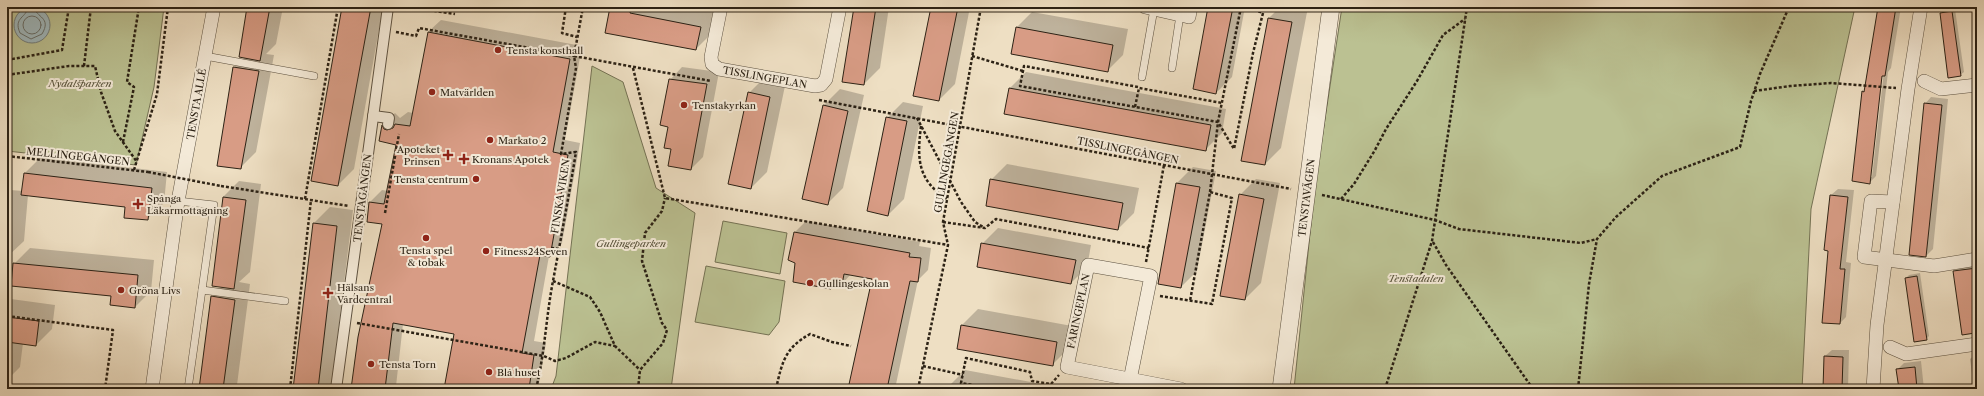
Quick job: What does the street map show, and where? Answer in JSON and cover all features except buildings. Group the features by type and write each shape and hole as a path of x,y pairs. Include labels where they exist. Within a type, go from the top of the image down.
{"street":[{"name":"TENSTA ALLÉ","path":"153,389 178,201 214,7"},
{"name":"TENSTAGÅNGEN","path":"336,389 388,7"},
{"name":"TISSLINGEPLAN","path":"721,7 711,57 712,64 719,69 815,86 821,85 826,79 840,7"},
{"path":"1150,8 1189,16 1191,7"},
{"name":"TENSTAVÄGEN","path":"1281,389 1331,7"},
{"path":"1873,389 1878,325 1893,202 1908,89 1921,7"},
{"path":"1924,81 1941,88 1977,86"},
{"path":"373,116 389,118 388,124"},
{"path":"1893,202 1871,201 1864,257 1934,266 1977,259"},
{"name":"FARINGEPLAN","path":"1067,367 1088,265 1144,274"},
{"path":"1134,383 1152,276 1144,274"},
{"path":"1890,347 1906,354 1977,344"},
{"path":"1067,367 1134,383 1181,389"}],"lane":[{"path":"1142,77 1150,8"},
{"path":"1172,68 1180,15"},
{"path":"205,56 314,76"},
{"path":"178,201 214,206 188,389"},
{"path":"202,290 285,301"}],"path":[{"path":"7,60 62,50 68,7"},
{"path":"84,66 91,7"},
{"path":"123,142 134,87 127,82 139,7"},
{"path":"134,170 157,94 168,7"},
{"path":"305,199 338,7"},
{"path":"409,7 456,14"},
{"path":"566,7 562,33 577,37"},
{"path":"384,30 416,36 419,28 574,56 583,7"},
{"name":"GULLINGEGÅNGEN","path":"918,389 948,245 943,222 981,7"},
{"path":"1190,301 1210,192 1218,122 1241,7"},
{"path":"1222,102 1024,66 1020,86 1218,122 1234,149 1253,53 1263,13 1246,7"},
{"path":"1385,389 1432,241 1467,7"},
{"path":"1578,389 1589,284 1597,239 1616,217 1662,176 1740,147 1754,91 1789,7"},
{"path":"1970,7 1971,12"},
{"path":"1341,199 1354,184 1386,129 1417,81 1443,35 1466,19"},
{"name":"FINSKA VIKEN","path":"536,389 544,356 553,281 560,249 576,152 561,154 576,68 574,56"},
{"path":"972,56 1023,71"},
{"path":"7,75 69,66 95,66 101,92 115,131 137,162"},
{"path":"633,68 665,198 662,211 646,233 642,261 662,323 667,330 662,343 640,370 638,389"},
{"path":"1135,107 1142,77"},
{"path":"1754,91 1790,86 1831,83 1852,83 1908,89"},
{"path":"917,117 938,156 950,183 975,222 985,228"},
{"path":"921,126 919,164 936,192 947,199"},
{"name":"TISSLINGEGÅNGEN","path":"960,126 1292,189"},
{"path":"385,213 399,134"},
{"name":"MELLINGEGÅNGEN","path":"7,156 148,172 221,186 361,208"},
{"path":"1144,274 1164,165"},
{"path":"1148,294 1212,304 1232,198 1210,192"},
{"path":"1319,194 1435,220 1459,229 1581,243 1597,239"},
{"path":"665,198 948,245"},
{"path":"290,389 311,200"},
{"path":"943,222 985,228 996,219 1149,248"},
{"path":"1432,241 1446,265 1533,389"},
{"path":"551,248 560,249"},
{"path":"553,281 590,297 600,312 615,346 640,370"},
{"path":"7,316 112,330 105,389"},
{"path":"346,322 544,356 555,361 566,358 595,342 615,346"},
{"path":"776,389 782,364 796,342 810,334 832,342 851,346"},
{"path":"996,389 962,383 966,358 1030,372 1032,381 1051,384"},
{"path":"923,366 963,375"},
{"path":"1050,389 1051,384 1067,367"}],"green space":[{"name":"Nydalsparken","path":"7,7 164,7 154,87 136,165 7,151"},
{"name":"Tenstadalen","path":"1342,7 1855,7 1811,209 1802,389 1294,389 1315,185"},
{"name":"Gullingeparken","path":"592,66 623,82 656,188 695,213 671,389 551,389 556,376"},
{"path":"723,221 787,233 780,274 715,262"},
{"path":"706,266 785,281 779,322 769,335 695,322"}],"water":[{"path":"32,7 45,12 50,25 45,38 32,43 19,38 14,25 19,12"}],"place":[{"name":"Tensta konsthall","path":"498,50"},
{"name":"Matvärlden","path":"432,92"},
{"name":"Tenstakyrkan","path":"684,105"},
{"name":"Markato 2","path":"490,140"},
{"name":"Apoteket Prinsen","path":"448,155"},
{"name":"Kronans Apotek","path":"464,159"},
{"name":"Tensta centrum","path":"476,179"},
{"name":"Spånga Läkarmottagning","path":"138,204"},
{"name":"Tensta spel & tobak","path":"426,238"},
{"name":"Fitness24Seven","path":"486,251"},
{"name":"Gullingeskolan","path":"810,283"},
{"name":"Gröna Livs","path":"121,290"},
{"name":"Hälsans Vårdcentral","path":"328,293"},
{"name":"Tensta Torn","path":"371,364"},
{"name":"Blå huset","path":"489,372"}]}
